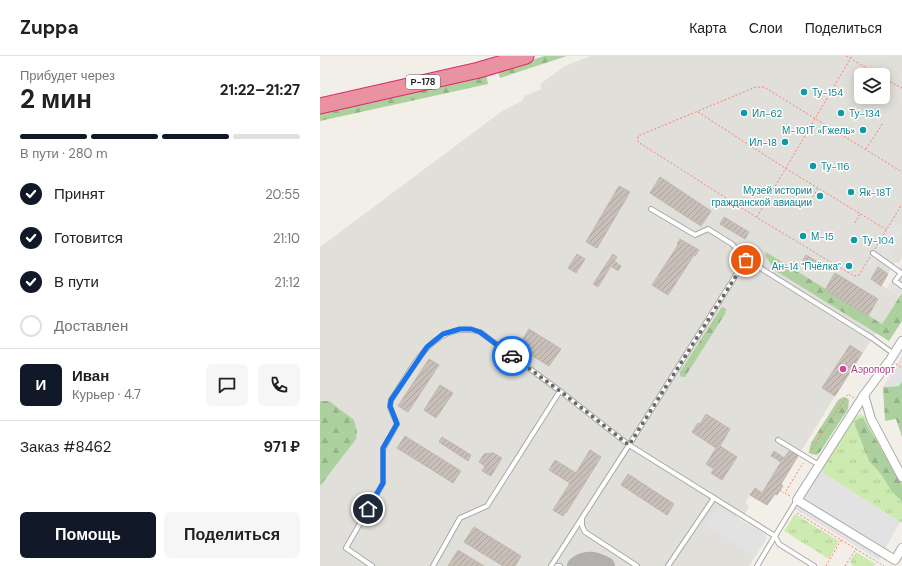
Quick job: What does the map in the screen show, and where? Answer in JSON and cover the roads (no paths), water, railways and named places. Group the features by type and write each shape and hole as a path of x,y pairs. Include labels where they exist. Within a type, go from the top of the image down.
{"highway":[{"name":"Р-178","path":"320,98 498,56"},
{"name":"Р-178","path":"320,106 478,70 526,56"}],"street":[{"path":"902,341 862,398 797,500 894,562 902,548"},
{"path":"862,398 871,419 902,477"}],"lane":[{"path":"651,209 695,236 708,229 732,244 746,260 872,338 894,354"},
{"path":"873,253 901,273 895,282 902,286"},
{"path":"551,566 746,260"},
{"path":"372,566 346,548 383,483 383,448 397,424 390,406 391,400 427,347 443,334 460,329 471,329 480,332 560,391 629,445 775,536 779,544 814,566"},
{"path":"433,566 460,518 487,506 560,391"},
{"path":"778,440 820,465"},
{"path":"668,566 714,498"},
{"path":"757,566 797,500"},
{"path":"582,518 582,526 585,532 637,566"}],"place":[{"name":"Ту-154","path":"804,92"},
{"name":"Ил-62","path":"744,113"},
{"name":"Ту-134","path":"841,113"},
{"name":"М-101Т «Гжель»","path":"863,130"},
{"name":"Ил-18","path":"785,142"},
{"name":"Ту-116","path":"813,166"},
{"name":"Як-18Т","path":"851,192"},
{"name":"Музей истории гражданской авиации","path":"820,196"},
{"name":"М-15","path":"803,236"},
{"name":"Ту-104","path":"854,240"},
{"name":"Ан-14 \"Пчёлка\"","path":"849,266"},
{"name":"Аэропорт","path":"843,369"}]}
